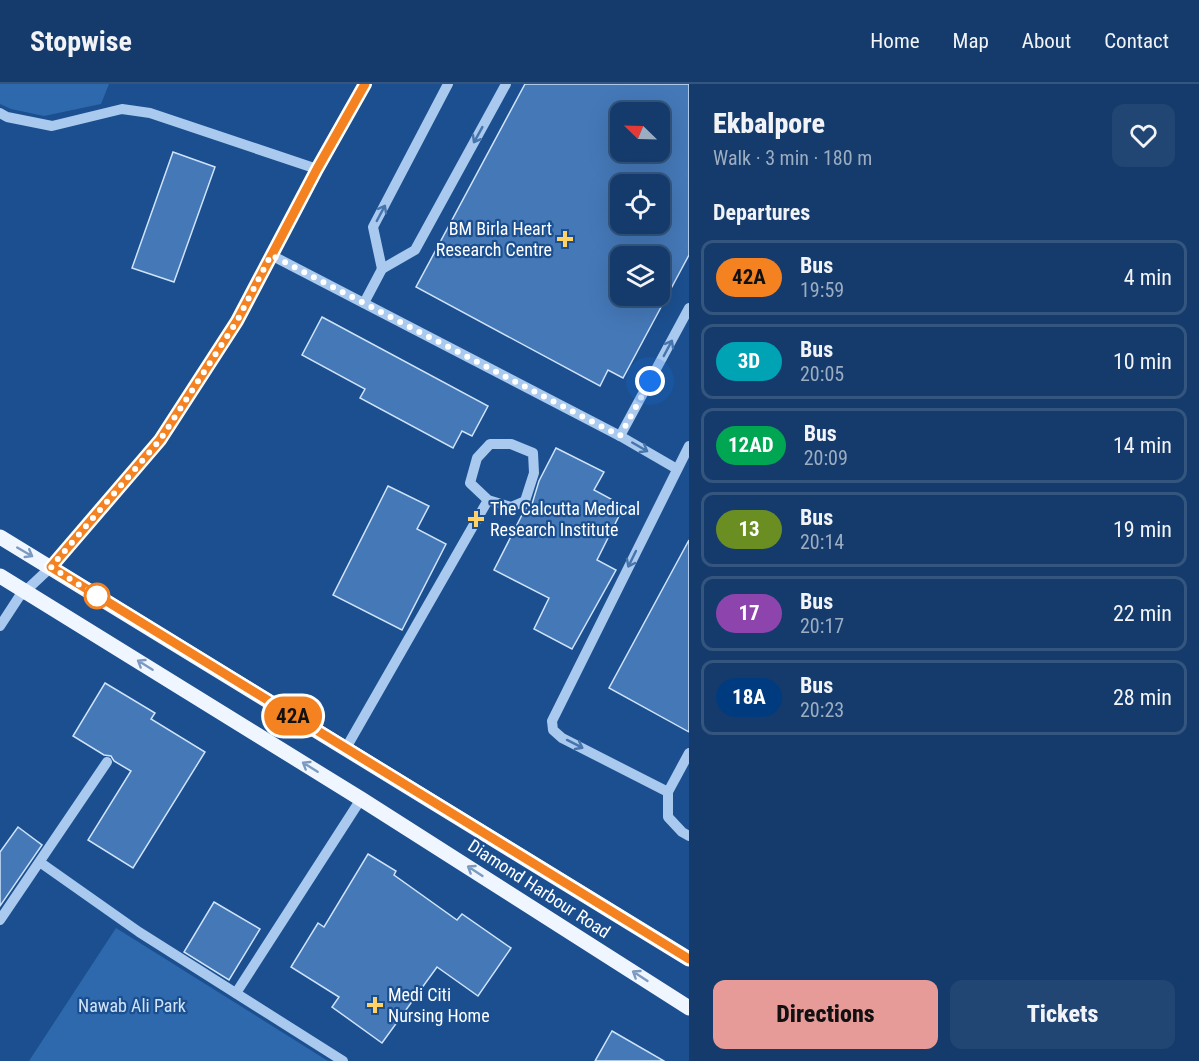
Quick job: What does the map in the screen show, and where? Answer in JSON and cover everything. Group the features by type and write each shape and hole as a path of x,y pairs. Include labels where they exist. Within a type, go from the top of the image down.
{"main road":[{"name":"Diamond Harbour Road","path":"0,537 689,959"},
{"name":"Diamond Harbour Road","path":"0,576 361,799 689,1008"}],"street":[{"path":"0,626 19,597 27,592 51,567 160,440 237,321 317,169 365,84"},
{"path":"382,268 373,227 448,84"},
{"path":"364,303 382,268 415,250 506,84"},
{"path":"0,114 52,126 122,109 150,113 317,169"},
{"path":"271,255 620,436 677,469"},
{"path":"620,436 689,308"},
{"path":"490,444 511,444 533,453 534,473 525,501 511,507 488,500 470,483 477,458 490,444"},
{"path":"668,792 562,738 553,730 552,721 689,446"},
{"path":"346,748 488,500"},
{"path":"689,753 668,792 668,817 681,832 689,836"},
{"path":"0,920 107,762"},
{"path":"236,993 361,799"},
{"path":"41,862 139,932 343,1061"}],"green space":[{"path":"0,84 109,84 101,104 44,116 11,109 0,104"},
{"name":"Nawab Ali Park","path":"116,928 328,1061 29,1061"}],"building":[{"name":"BM Birla Heart Research Centre","path":"525,84 689,84 689,255 670,290 670,246 610,246 610,306 662,306 623,378 608,370 600,386 416,287"},
{"path":"173,152 215,167 174,282 132,268"},
{"path":"322,317 488,406 472,436 462,431 453,448 360,398 365,389 302,355"},
{"path":"556,448 604,472 594,490 624,506 597,560 616,570 572,649 534,629 549,598 494,570 525,509 532,504 539,481"},
{"path":"388,486 429,506 417,529 446,544 402,630 333,595"},
{"path":"689,540 689,732 609,688"},
{"path":"105,683 155,713 151,719 205,752 133,868 88,840 131,771 114,761 111,756 104,755 73,736"},
{"path":"18,827 42,845 0,906 0,852"},
{"path":"368,854 396,871 394,875 457,920 462,914 511,948 478,996 437,967 382,1043 332,1007 339,997 291,967 318,923 324,927"},
{"path":"214,902 260,929 229,980 184,952"},
{"path":"612,1031 664,1061 595,1061"}],"bus line":[{"name":"42A","path":"365,84 317,169 237,321 160,440 51,567 689,959"}],"place":[{"name":"BM Birla Heart Research Centre","path":"565,239"},
{"name":"The Calcutta Medical Research Institute","path":"476,519"},
{"name":"Medi Citi Nursing Home","path":"375,1005"}],"route":[{"path":"97,596 51,567 160,440 237,321 271,255 620,436 650,381"}]}
